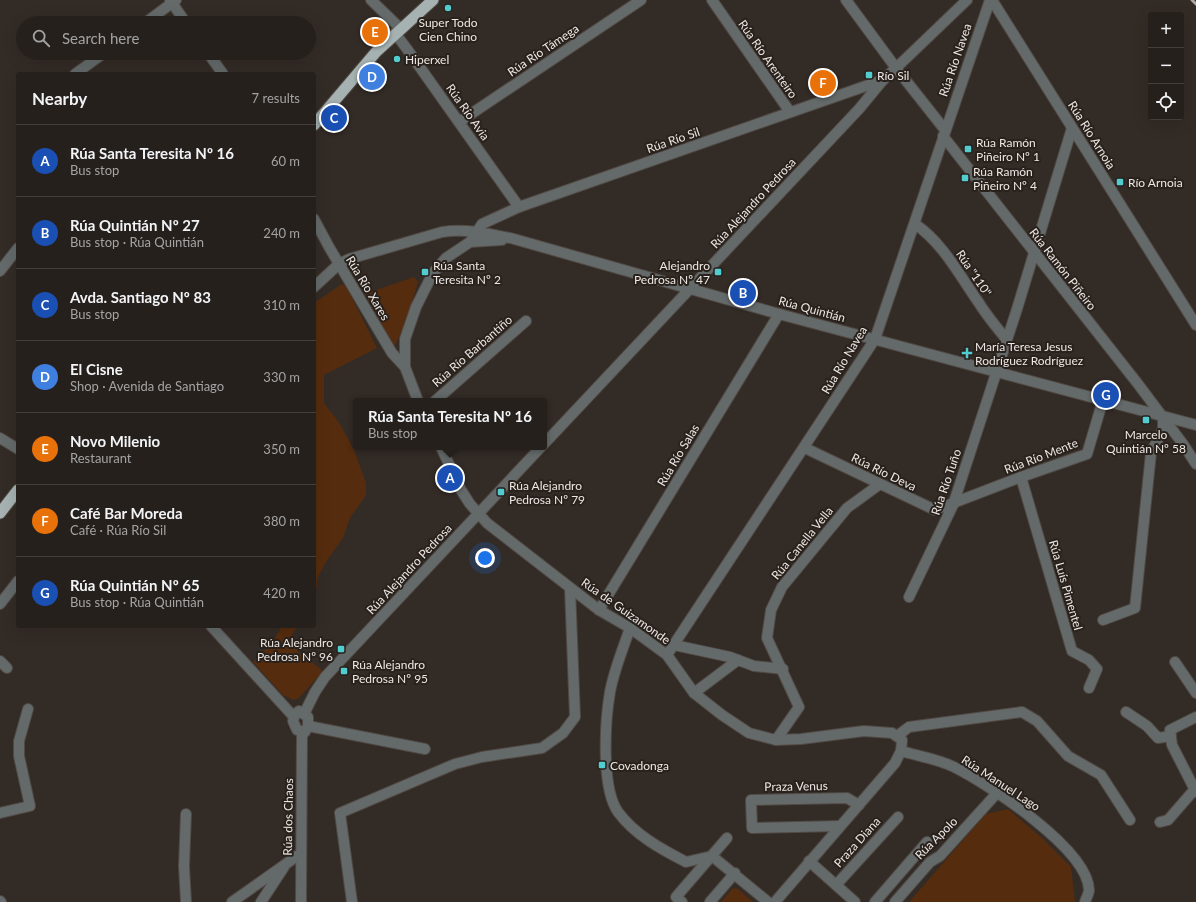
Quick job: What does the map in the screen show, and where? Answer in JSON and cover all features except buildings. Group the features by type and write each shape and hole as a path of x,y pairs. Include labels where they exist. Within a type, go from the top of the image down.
{"highway":[{"path":"316,123 363,66 397,31 433,0"},
{"path":"0,512 16,492"}],"street":[{"name":"Rúa Río Avia","path":"371,0 397,31 407,48 519,207"},
{"name":"Rúa Río Támega","path":"459,122 641,0"},
{"name":"Rúa Río Arenteiro","path":"712,0 790,112"},
{"name":"Rúa Ramón Piñeiro","path":"846,0 1034,254 1163,417 1196,464"},
{"name":"Rúa Alejandro Pedrosa","path":"547,441 691,289 863,104 883,80 968,0"},
{"name":"Rúa Río Arnoia","path":"991,0 1196,325"},
{"name":"Rúa Río Navea","path":"667,655 805,448 875,339 915,224 944,133 991,0"},
{"path":"154,16 172,1 182,16"},
{"path":"78,72 94,60"},
{"path":"213,60 222,72"},
{"name":"Rúa Río Sil","path":"470,242 482,224 519,207 883,80"},
{"path":"854,90 863,104"},
{"name":"Rúa Río Tuño","path":"909,597 953,505 1007,340 1072,128"},
{"name":"Rúa Río Xares","path":"316,223 392,353 405,367"},
{"name":"Rúa \"110\"","path":"915,224 928,233 951,262 980,306 1007,340"},
{"path":"316,285 339,264 362,255 432,234 454,230 476,231"},
{"name":"Rúa Quintián","path":"476,231 514,239 779,314 1196,425"},
{"name":"Rúa Quintián","path":"470,242 514,239"},
{"path":"417,398 405,367 405,339 416,307 433,273 446,258 470,242"},
{"path":"0,271 16,251"},
{"name":"Rúa Río Salas","path":"599,610 779,314"},
{"name":"Rúa Río Barbantiño","path":"438,398 526,321"},
{"name":"Rúa Río Mente","path":"953,505 1021,477 1087,454 1104,400"},
{"path":"1103,620 1135,608 1151,452 1163,429 1163,417"},
{"path":"0,438 16,448"},
{"name":"Rúa Río Deva","path":"805,448 935,510 953,505"},
{"name":"Rúa de Guizamonde","path":"442,450 461,490 478,514 599,610 630,628 667,655 694,693 722,715 749,733 776,740 801,739 864,731 892,733 897,736"},
{"name":"Rúa Alejandro Pedrosa","path":"304,714 315,692 325,677 538,450"},
{"name":"Rúa Luís Pimentel","path":"1021,477 1072,651 1089,660 1097,669 1088,688"},
{"name":"Rúa Canella Vella","path":"776,740 799,707 783,669 767,638 771,610 782,587 847,508 880,484"},
{"path":"0,604 16,584"},
{"path":"352,902 340,813 455,764 482,757 542,748 563,733 575,717 570,588"},
{"path":"213,628 294,717"},
{"path":"630,628 620,654 610,692 605,750 610,795 617,811 629,825 660,849 686,862 712,856"},
{"path":"674,644 738,660 754,666 783,669"},
{"path":"694,693 738,660"},
{"path":"1175,662 1196,693"},
{"path":"0,813 30,806 19,756 19,741 28,709"},
{"path":"305,729 308,717 299,712 295,714 293,721 297,730 305,729 425,749"},
{"path":"775,902 895,763 901,751 902,740 897,736 909,727 1022,712 1037,721 1068,756 1101,775 1130,820"},
{"path":"1126,712 1147,726 1158,738 1170,733 1196,716"},
{"name":"Rúa dos Chaos","path":"301,902 300,854 305,729"},
{"path":"1160,822 1168,820 1195,791 1172,745 1170,733"},
{"name":"Rúa Manuel Lago","path":"901,751 953,766 1033,818 1064,847 1081,868 1089,890 1086,902"},
{"name":"Rúa Apolo","path":"895,902 930,862 940,856 996,793"},
{"name":"Praza Venus","path":"840,826 752,828 752,800 847,798 859,804"},
{"path":"186,814 184,866 186,902"},
{"name":"Praza Diana","path":"836,886 898,817"},
{"path":"682,902 676,897 727,838"},
{"path":"876,902 927,842"},
{"path":"232,902 300,854"},
{"path":"712,856 768,902"},
{"name":"Praza Diana","path":"809,861 855,902"},
{"path":"261,902 286,863"},
{"path":"710,902 734,873"}],"shaded area":[{"path":"414,277 418,282 408,316 394,348 365,294"},
{"path":"342,284 347,288 377,348 324,375 324,403 340,424 354,450 366,483 366,495 350,518 343,538 327,560 318,577 316,591 316,302"},
{"path":"281,628 296,628 292,634 299,654 307,658 323,671 299,698 293,700 283,695 253,662 272,643"},
{"path":"1008,809 1041,837 1071,867 1075,902 909,902 986,814"},
{"path":"733,888 738,889 753,902 721,902"}],"railway":[{"path":"1192,0 1196,4"}],"place":[{"name":"Super Todo Cien Chino","path":"448,8"},
{"name":"Novo Milenio","path":"375,32"},
{"name":"Hiperxel","path":"397,59"},
{"name":"Río Sil","path":"869,75"},
{"name":"El Cisne","path":"372,77"},
{"name":"Café Bar Moreda","path":"823,83"},
{"name":"Avda. Santiago Nº 83","path":"334,118"},
{"name":"Rúa Ramón Piñeiro Nº 1","path":"968,149"},
{"name":"Rúa Ramón Piñeiro Nº 4","path":"965,178"},
{"name":"Río Arnoia","path":"1120,182"},
{"name":"Rúa Santa Teresita Nº 2","path":"425,272"},
{"name":"Alejandro Pedrosa Nº 47","path":"718,272"},
{"name":"Rúa Quintián Nº 27","path":"743,293"},
{"name":"María Teresa Jesus Rodríguez Rodríguez","path":"967,353"},
{"name":"Rúa Quintián Nº 65","path":"1106,395"},
{"name":"Marcelo Quintián Nº 58","path":"1146,420"},
{"name":"Rúa Santa Teresita Nº 16","path":"450,478"},
{"name":"Rúa Alejandro Pedrosa Nº 79","path":"501,492"},
{"name":"Rúa Alejandro Pedrosa Nº 96","path":"341,649"},
{"name":"Rúa Alejandro Pedrosa Nº 95","path":"344,671"},
{"name":"Covadonga","path":"602,765"}]}
